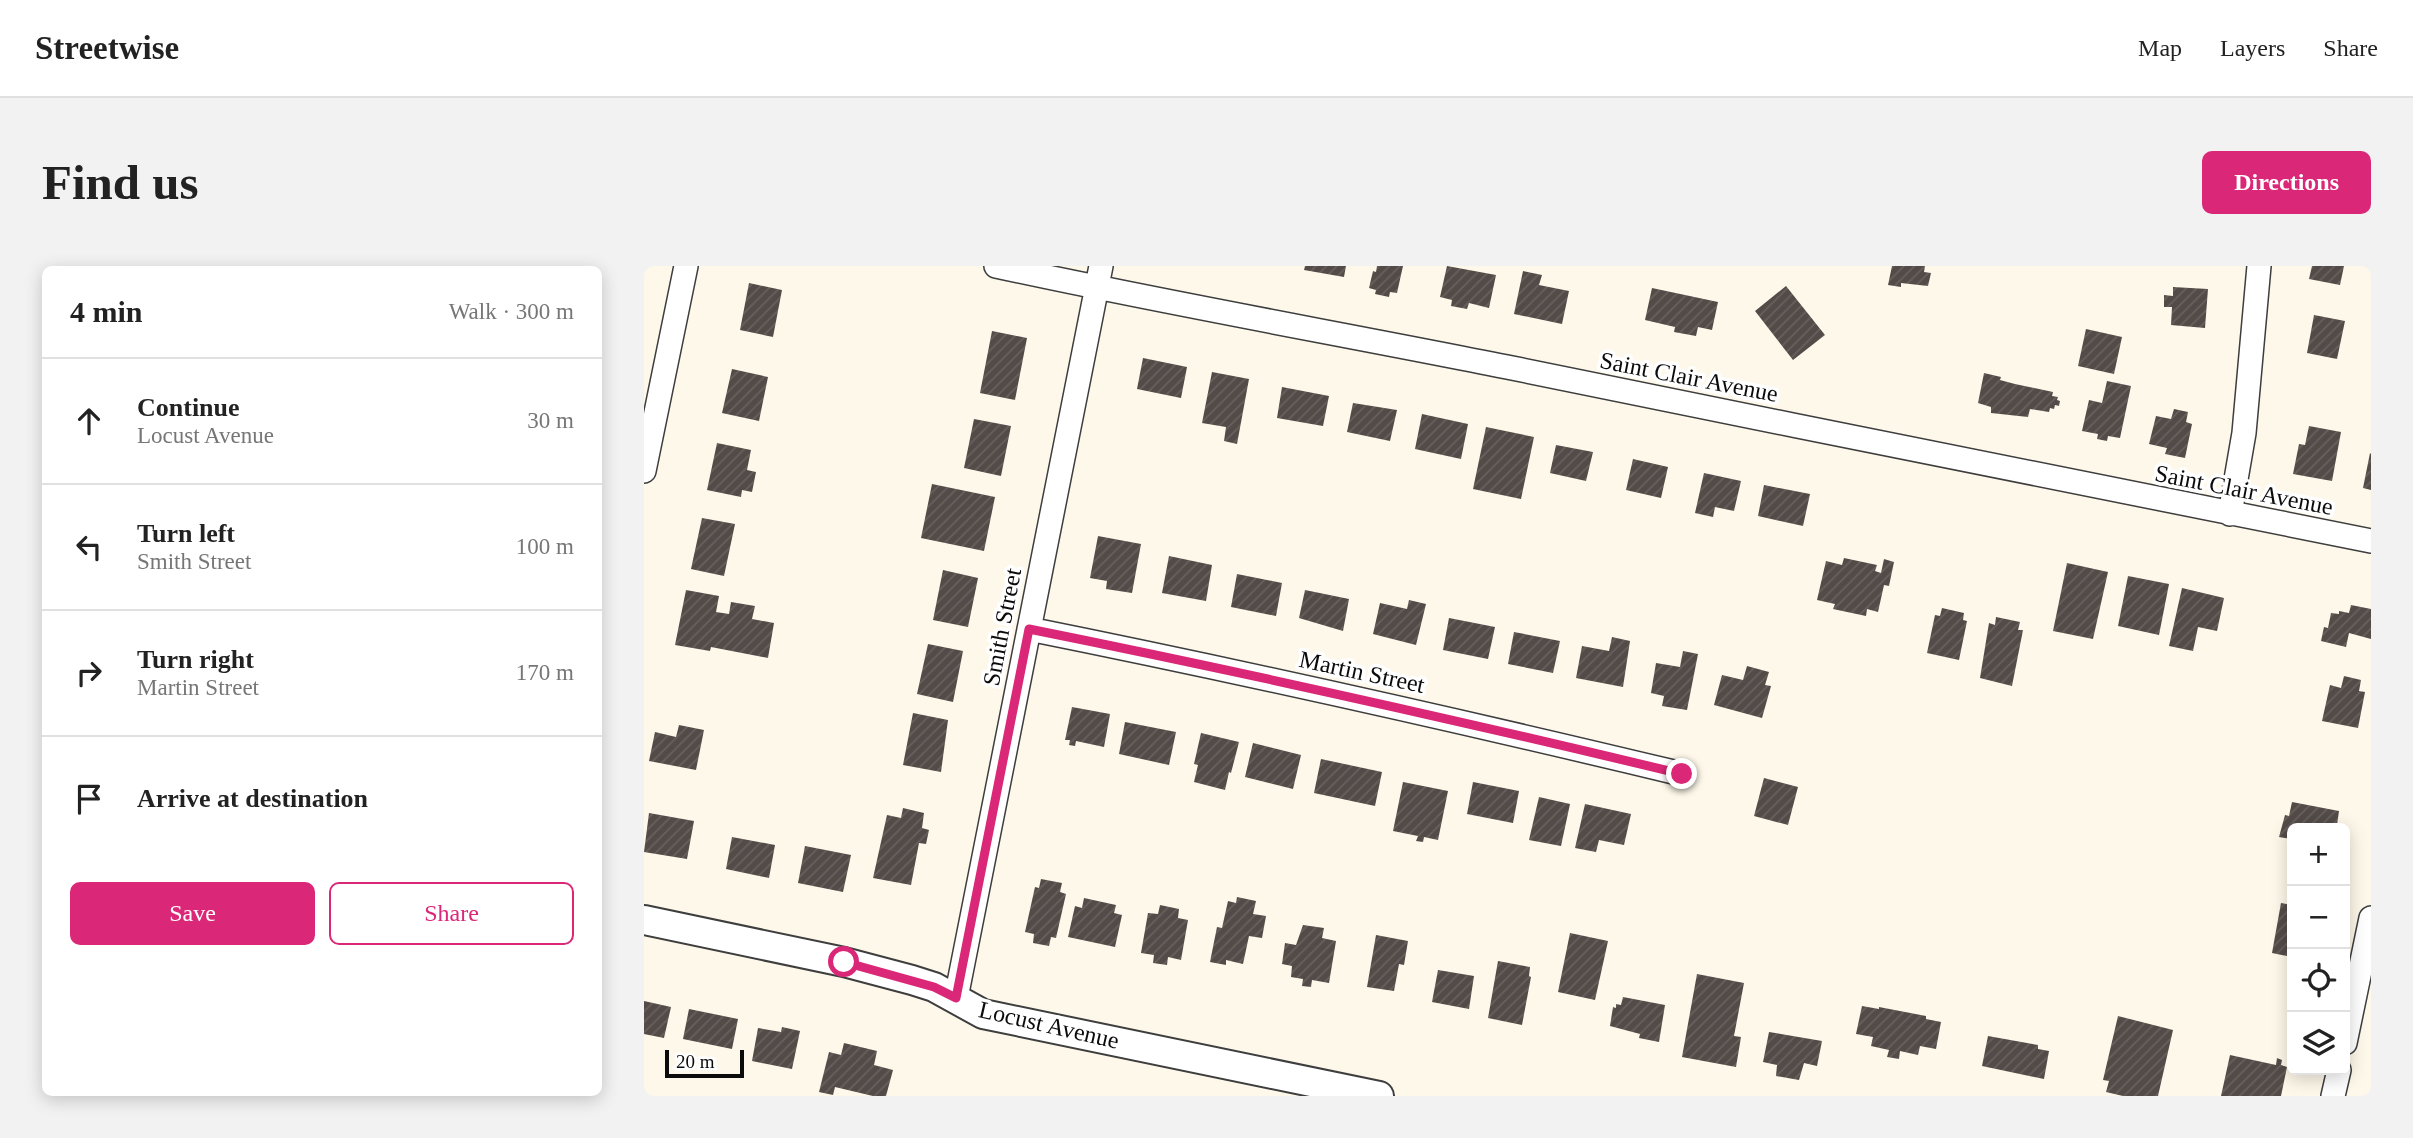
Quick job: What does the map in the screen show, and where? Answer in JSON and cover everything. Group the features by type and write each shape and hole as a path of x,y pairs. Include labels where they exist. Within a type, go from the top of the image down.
{"street":[{"path":"644,471 686,266"},
{"name":"Saint Clair Avenue","path":"996,266 1099,277 1351,336 2371,541"},
{"path":"2230,514 2244,433 2259,266"},
{"name":"Smith Street","path":"956,998 1099,277"},
{"name":"Martin Street","path":"1029,629 1453,719 1682,774"},
{"path":"2350,1018 2371,918"},
{"name":"Locust Avenue","path":"644,920 844,962 934,987 983,1014 1379,1096"},
{"path":"2333,1096 2338,1075"}],"building":[{"path":"1305,266 1346,266 1344,277 1304,270"},
{"path":"1377,266 1403,266 1397,293 1390,292 1389,297 1375,294 1376,290 1369,288"},
{"path":"1447,266 1496,275 1489,308 1469,303 1467,309 1451,306 1452,300 1440,297"},
{"path":"1892,266 1925,266 1924,272 1931,273 1928,286 1901,283 1901,287 1888,285"},
{"path":"2312,266 2344,266 2340,285 2309,279"},
{"path":"1523,271 1542,275 1539,285 1569,291 1562,324 1514,314"},
{"path":"749,283 782,290 773,337 740,330"},
{"path":"1786,286 1825,335 1793,360 1755,311"},
{"path":"2173,287 2208,289 2205,328 2171,325 2172,307 2164,307 2164,295 2173,296"},
{"path":"1652,288 1718,302 1712,330 1698,327 1696,336 1674,332 1675,327 1645,320"},
{"path":"2314,315 2345,321 2337,359 2307,353"},
{"path":"2086,329 2122,337 2114,374 2078,366"},
{"path":"992,331 1027,338 1015,400 980,393"},
{"path":"1143,358 1187,367 1181,398 1137,389"},
{"path":"732,369 768,377 759,421 722,413"},
{"path":"1212,372 1249,379 1237,444 1224,441 1226,427 1202,423"},
{"path":"1984,373 2001,377 2000,380 2053,392 2052,396 2058,397 2057,400 2060,401 2059,406 2050,408 2049,412 2030,409 2028,417 1991,413 1991,407 1978,403"},
{"path":"2107,381 2131,386 2120,438 2108,436 2107,441 2097,439 2098,434 2082,431 2089,400 2102,403"},
{"path":"1282,387 1329,396 1323,426 1277,418"},
{"path":"1353,403 1397,410 1390,441 1347,432"},
{"path":"2174,409 2188,412 2186,422 2192,424 2185,458 2165,454 2167,448 2149,444 2156,416 2171,419"},
{"path":"1422,414 1468,424 1461,459 1415,449"},
{"path":"974,419 1011,426 1001,476 964,468"},
{"path":"2309,426 2341,432 2332,481 2293,474 2299,444 2305,445"},
{"path":"1486,427 1534,437 1521,499 1473,489"},
{"path":"717,443 751,450 747,470 756,472 752,492 742,490 741,497 707,490"},
{"path":"1556,445 1593,452 1586,481 1550,473"},
{"path":"2371,454 2371,490 2363,488"},
{"path":"1633,459 1668,467 1661,498 1626,490"},
{"path":"1704,473 1741,481 1734,511 1715,507 1713,517 1695,513"},
{"path":"932,484 995,497 984,551 921,538"},
{"path":"1764,485 1810,494 1803,526 1758,516"},
{"path":"702,518 735,524 724,576 691,569"},
{"path":"1098,536 1141,544 1132,593 1106,589 1107,581 1090,578"},
{"path":"1169,556 1212,565 1206,601 1162,593"},
{"path":"1844,558 1877,565 1875,571 1881,573 1884,559 1894,562 1889,586 1884,585 1878,612 1867,609 1866,616 1833,609 1835,604 1817,600 1826,561 1842,565"},
{"path":"2067,563 2108,572 2093,639 2053,631"},
{"path":"943,570 978,578 968,627 933,620"},
{"path":"1237,574 1282,583 1276,616 1231,607"},
{"path":"2128,576 2169,584 2159,635 2118,626"},
{"path":"2182,588 2224,598 2217,631 2198,627 2193,651 2169,646"},
{"path":"686,590 719,596 716,612 729,614 731,602 755,606 752,619 774,623 768,658 711,647 710,651 675,645"},
{"path":"1305,590 1349,599 1343,631 1299,618"},
{"path":"1409,600 1426,604 1416,645 1373,634 1380,603 1407,609"},
{"path":"2351,605 2371,609 2371,639 2349,633 2346,647 2321,641 2324,627 2328,628 2331,613 2349,613"},
{"path":"1942,608 1964,613 1963,620 1967,621 1959,660 1927,653 1935,615 1940,616"},
{"path":"1996,617 2020,622 2018,630 2023,630 2012,686 1980,678 1989,623 1995,625"},
{"path":"1449,618 1495,627 1488,659 1443,650"},
{"path":"1514,632 1560,641 1553,673 1508,664"},
{"path":"1612,637 1630,641 1623,687 1576,678 1582,646 1609,651"},
{"path":"928,644 963,651 953,702 917,694"},
{"path":"1683,651 1698,654 1687,710 1662,706 1664,696 1651,693 1656,663 1680,667"},
{"path":"1747,666 1769,672 1765,685 1771,686 1762,718 1714,705 1722,675 1743,680"},
{"path":"2344,676 2361,680 2359,691 2365,692 2358,728 2322,721 2330,685 2341,688"},
{"path":"1072,707 1110,714 1104,747 1076,741 1075,746 1069,745 1070,740 1065,740"},
{"path":"913,713 948,720 941,772 903,765"},
{"path":"1125,722 1176,732 1169,765 1119,754"},
{"path":"679,725 704,730 696,770 649,761 655,732 676,737"},
{"path":"1201,733 1239,742 1225,790 1194,782 1198,765 1194,764"},
{"path":"1253,743 1301,755 1293,789 1245,777"},
{"path":"1321,759 1382,772 1375,806 1314,793"},
{"path":"1764,778 1798,787 1788,825 1754,816"},
{"path":"1403,782 1448,791 1438,840 1424,837 1423,842 1416,841 1418,836 1393,831"},
{"path":"1473,782 1519,791 1513,823 1467,814"},
{"path":"1539,797 1570,804 1561,846 1529,840"},
{"path":"2292,802 2339,811 2337,823 2287,823 2287,838 2279,837 2285,815 2289,816"},
{"path":"1585,804 1631,814 1624,845 1599,840 1596,852 1575,848"},
{"path":"903,808 924,813 922,828 929,830 926,844 919,843 911,885 873,878 887,815 901,818"},
{"path":"649,813 694,821 687,859 644,852"},
{"path":"732,837 775,845 769,878 726,869"},
{"path":"805,846 851,855 843,892 798,883"},
{"path":"1041,879 1062,883 1060,892 1066,894 1056,938 1051,937 1049,946 1033,943 1034,934 1025,932 1035,887 1039,888"},
{"path":"1237,897 1256,901 1253,914 1266,916 1262,938 1249,936 1243,964 1226,960 1226,965 1210,962 1217,927 1222,928 1228,901 1236,903"},
{"path":"1084,898 1116,905 1114,913 1122,915 1115,947 1068,937 1075,906 1082,908"},
{"path":"2281,903 2287,904 2287,956 2272,953"},
{"path":"1160,905 1179,909 1178,918 1188,920 1181,960 1168,957 1167,965 1153,963 1154,955 1141,953 1148,913 1158,914"},
{"path":"1303,925 1324,928 1322,938 1336,941 1329,983 1312,980 1311,987 1302,986 1303,979 1291,977 1292,966 1282,964 1285,943 1296,945"},
{"path":"1570,933 1608,941 1595,1000 1558,992"},
{"path":"1376,935 1408,941 1404,965 1399,964 1394,991 1367,987"},
{"path":"1498,961 1530,967 1531,977 1522,1025 1488,1018"},
{"path":"1438,970 1474,976 1469,1009 1432,1002"},
{"path":"1697,974 1744,983 1734,1036 1741,1037 1736,1067 1682,1057"},
{"path":"1623,997 1665,1005 1659,1042 1639,1038 1640,1034 1610,1026 1613,1007 1616,1008 1616,1004 1621,1005"},
{"path":"644,1001 671,1007 664,1038 644,1034"},
{"path":"1862,1006 1926,1016 1926,1019 1941,1022 1936,1049 1920,1046 1918,1055 1900,1051 1899,1059 1887,1057 1889,1050 1871,1046 1873,1037 1856,1034"},
{"path":"689,1009 738,1019 732,1049 683,1039"},
{"path":"2118,1016 2173,1030 2158,1096 2123,1096 2106,1092 2109,1081 2103,1080"},
{"path":"782,1027 800,1031 792,1069 752,1061 758,1028 781,1032"},
{"path":"1769,1032 1822,1041 1817,1066 1804,1063 1799,1080 1776,1076 1777,1065 1763,1062"},
{"path":"1988,1036 2038,1045 2038,1049 2049,1051 2044,1079 1982,1066"},
{"path":"844,1043 877,1051 874,1065 893,1070 886,1096 873,1096 835,1087 833,1095 819,1092 829,1052 841,1055"},
{"path":"2230,1055 2276,1065 2277,1058 2282,1060 2281,1065 2287,1067 2281,1096 2221,1096"}],"route":[{"path":"844,962 934,987 956,998 1029,629 1479,725 1682,774"}]}
